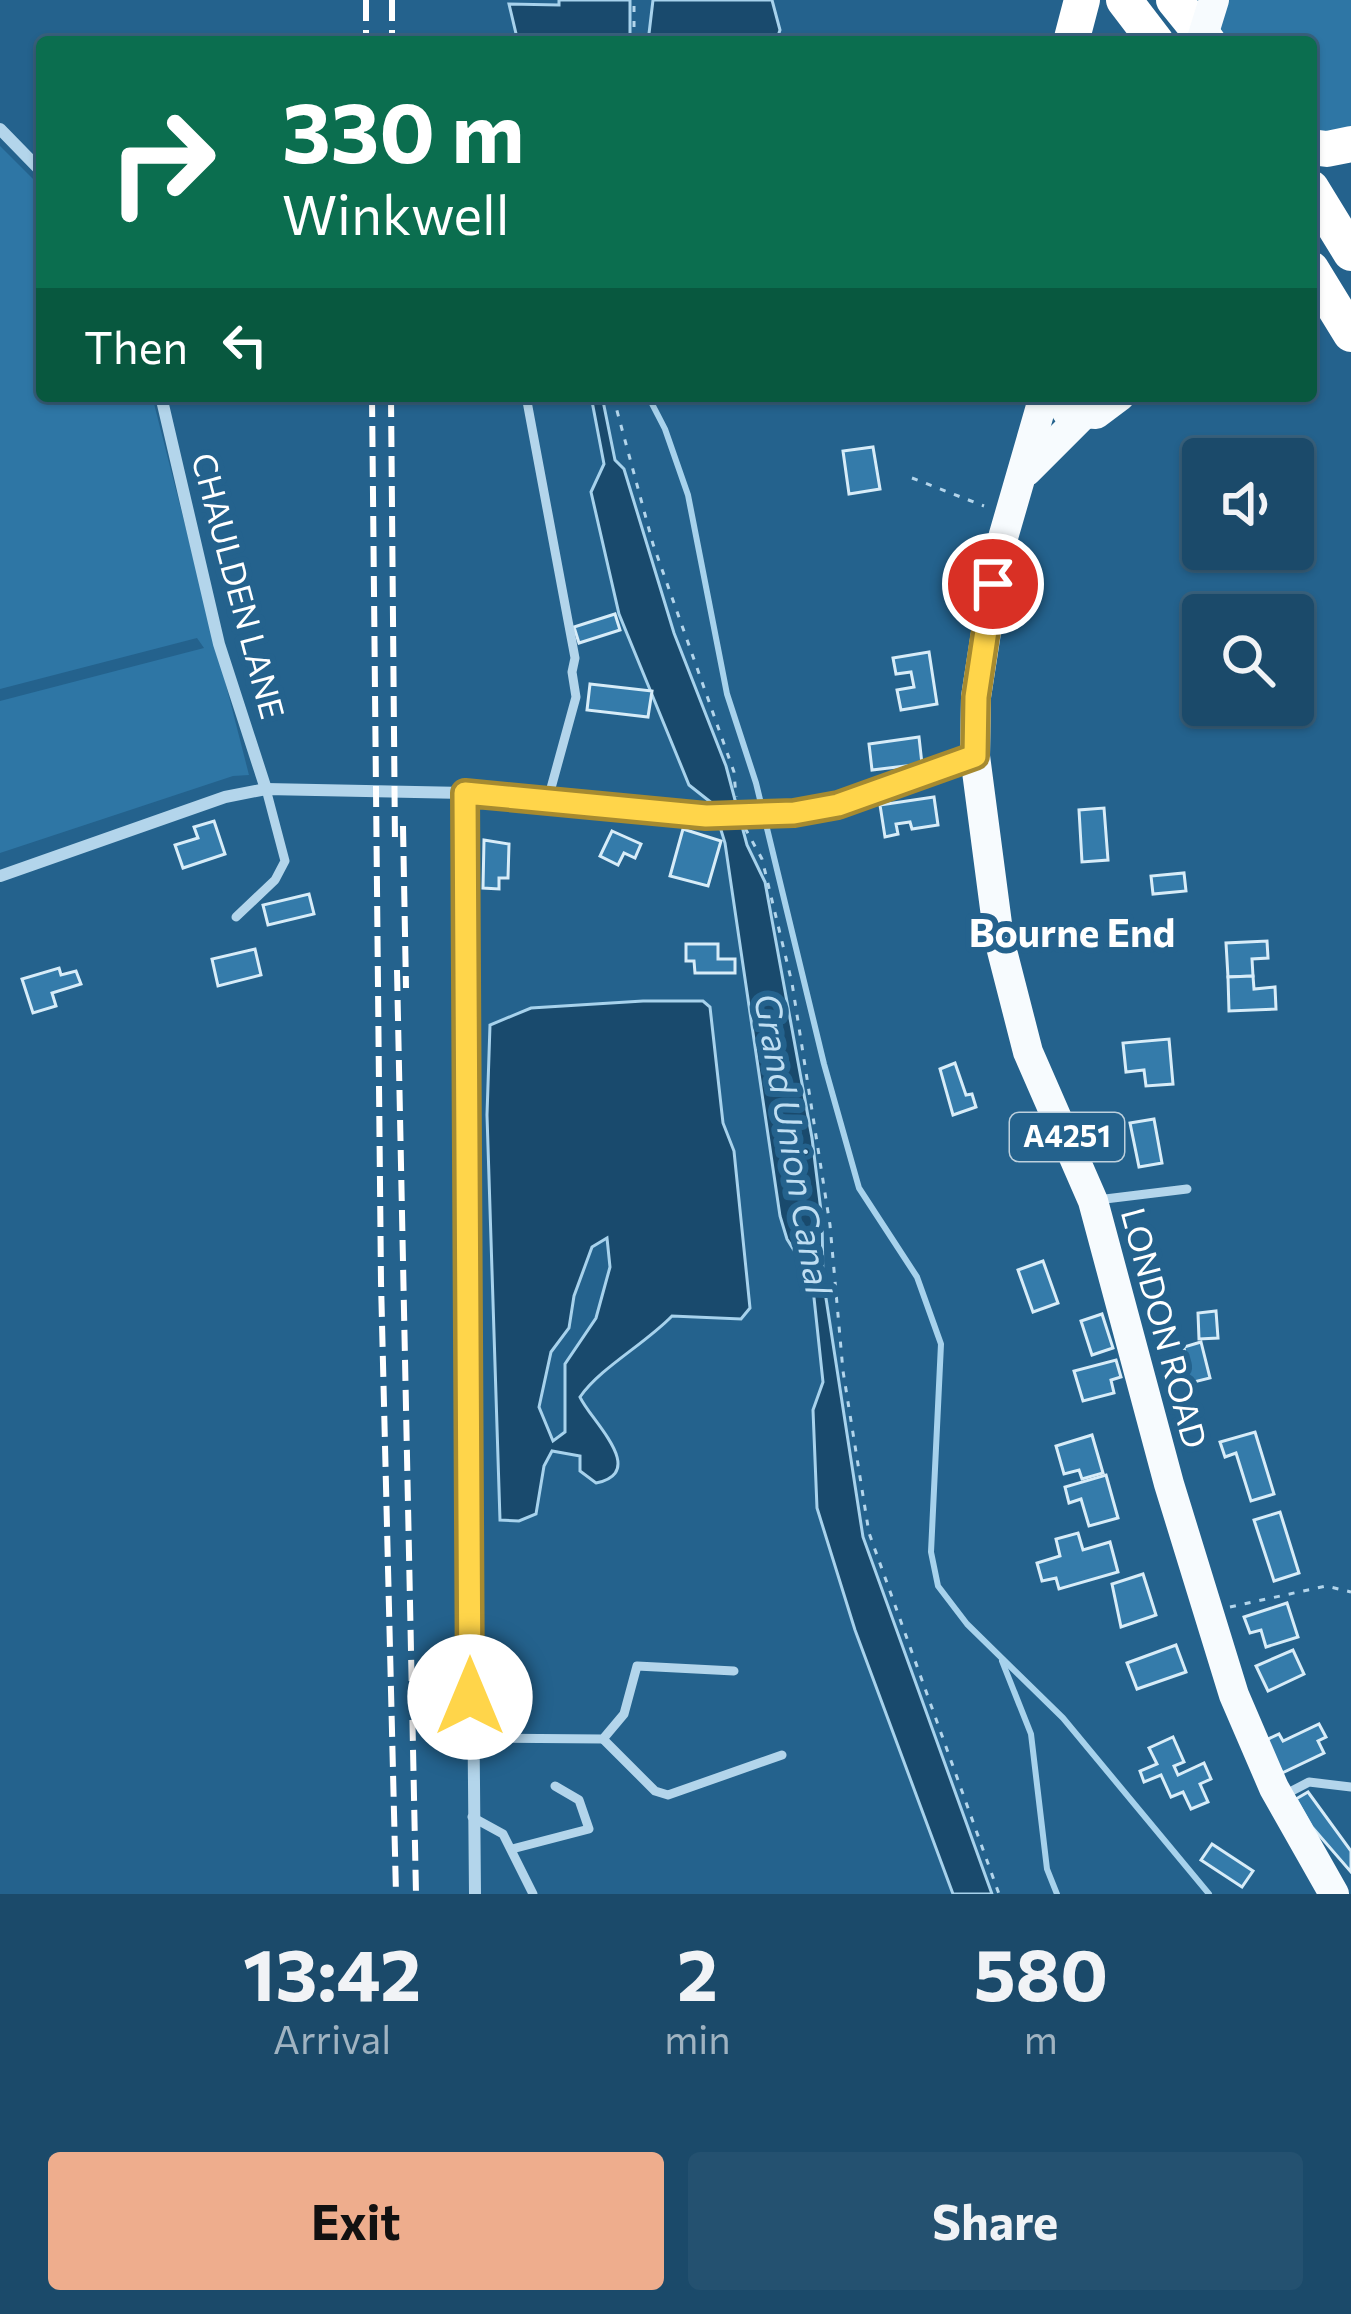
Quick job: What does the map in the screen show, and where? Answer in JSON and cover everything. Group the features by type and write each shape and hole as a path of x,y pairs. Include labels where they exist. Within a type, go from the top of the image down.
{"highway":[{"path":"1073,36 1082,0"},
{"path":"1124,0 1151,36"},
{"path":"1174,0 1200,36"},
{"path":"1317,148 1351,144"},
{"path":"1317,198 1351,253"},
{"path":"1317,279 1351,334"}],"main road":[{"path":"1205,36 1214,0"},
{"name":"LONDON ROAD","path":"1045,402 1008,515 976,697 975,756 986,860 1028,1052 1093,1201 1234,1696 1279,1798 1334,1894"},
{"path":"1053,402 1082,416"},
{"path":"1016,482 1082,416 1108,409 1114,402"}],"street":[{"path":"0,129 36,166"},
{"name":"CHAULDEN LANE","path":"162,402 219,644 266,789"},
{"path":"0,876 225,797 266,789 465,793 706,816 838,805 975,756"},
{"path":"465,793 475,1894"}],"lane":[{"path":"527,402 575,658 576,697 548,799"},
{"path":"236,917 275,880 286,861 266,789"},
{"path":"1093,1201 1187,1189"},
{"path":"603,1739 624,1714 638,1666 734,1671"},
{"path":"470,1738 603,1739 655,1791 668,1795 782,1755"},
{"path":"1279,1798 1310,1782 1351,1787"},
{"path":"512,1849 589,1829 580,1800 555,1786"},
{"path":"472,1817 503,1834 533,1894"}],"path":[{"path":"634,0 634,36"},
{"path":"615,402 653,544 734,772 736,811 762,860 792,983 830,1225 843,1371 869,1532 999,1894"},
{"path":"912,478 1008,515"},
{"path":"1208,1611 1326,1586 1351,1592"}],"shaded area":[{"path":"1194,0 1351,0 1351,132 1317,133 1317,36 1224,36"},
{"path":"0,146 36,182 36,402 154,402 249,775 233,776 0,853 0,701 204,648 197,638 0,689"}],"water":[{"path":"559,0 630,0 630,36 517,36 509,4 559,5"},
{"path":"653,0 772,0 780,30 778,36 649,36"},
{"name":"Grand Union Canal","path":"592,402 603,402 615,460 624,469 674,633 726,766 747,845 765,882 812,1138 822,1219 823,1279 863,1537 992,1894 953,1894 855,1630 817,1508 813,1410 823,1382 812,1279 787,1239 780,1216 725,843 713,804 689,785 619,614 591,492 604,464"},
{"path":"643,1001 703,1001 710,1007 723,1123 734,1151 750,1308 741,1319 672,1316 599,1376 580,1397 612,1445 617,1468 611,1477 596,1483 580,1471 580,1456 552,1451 544,1466 536,1514 519,1521 500,1520 487,1115 490,1025 531,1008","holes":["607,1238 610,1267 596,1318 565,1364 565,1432 553,1441 539,1407 551,1352 569,1328 574,1296 592,1247"]}],"building":[{"path":"873,447 880,489 849,494 843,451"},
{"path":"615,614 620,630 579,643 574,627"},
{"path":"929,652 937,704 901,710 897,690 914,687 911,672 896,674 893,658"},
{"path":"590,684 652,691 648,717 587,710"},
{"path":"919,737 922,764 872,770 869,744"},
{"path":"934,797 938,825 912,829 910,822 896,824 898,834 885,837 880,805"},
{"path":"1104,808 1108,860 1082,862 1079,810"},
{"path":"214,821 225,854 183,868 175,845 198,838 194,827"},
{"path":"683,829 721,841 708,886 670,876"},
{"path":"612,831 641,844 635,858 624,853 618,865 600,856"},
{"path":"484,840 509,844 508,878 499,878 499,889 483,888"},
{"path":"1184,873 1186,891 1153,894 1151,876"},
{"path":"309,894 314,914 268,925 263,905"},
{"path":"1267,941 1268,958 1252,959 1253,976 1228,977 1226,943"},
{"path":"686,944 718,944 718,959 735,959 735,973 695,973 694,961 686,961"},
{"path":"255,949 261,975 218,986 212,959"},
{"path":"59,968 61,975 76,971 81,984 52,993 56,1006 33,1013 22,979"},
{"path":"1253,976 1254,989 1275,987 1276,1009 1229,1011 1228,977"},
{"path":"1169,1039 1173,1084 1146,1086 1144,1070 1126,1072 1123,1043"},
{"path":"955,1063 966,1095 972,1094 976,1107 953,1115 940,1069"},
{"path":"1154,1119 1162,1163 1139,1167 1130,1123"},
{"path":"1043,1261 1058,1303 1033,1312 1018,1270"},
{"path":"1216,1311 1218,1338 1199,1339 1198,1313"},
{"path":"1102,1314 1113,1348 1092,1355 1081,1321"},
{"path":"1201,1342 1210,1378 1182,1385 1181,1378 1165,1382 1162,1367 1176,1363 1175,1356 1185,1354 1184,1347"},
{"path":"1116,1360 1121,1377 1111,1380 1114,1393 1083,1401 1074,1371"},
{"path":"1255,1432 1274,1494 1251,1501 1236,1453 1225,1457 1220,1442"},
{"path":"1092,1435 1103,1473 1082,1479 1079,1470 1064,1474 1056,1446"},
{"path":"1106,1475 1118,1518 1089,1526 1081,1499 1069,1503 1065,1487"},
{"path":"1280,1512 1299,1573 1274,1581 1254,1520"},
{"path":"1078,1533 1083,1550 1110,1542 1118,1572 1059,1589 1056,1578 1042,1581 1037,1563 1060,1556 1056,1539"},
{"path":"1143,1574 1156,1615 1121,1627 1112,1584"},
{"path":"1287,1603 1298,1637 1266,1647 1261,1630 1250,1633 1244,1617"},
{"path":"1176,1645 1186,1672 1137,1689 1127,1663"},
{"path":"1293,1650 1304,1674 1268,1691 1256,1666"},
{"path":"1319,1724 1326,1737 1318,1741 1324,1753 1282,1773 1266,1740 1279,1734 1283,1741"},
{"path":"1173,1737 1184,1762 1174,1766 1178,1775 1204,1763 1211,1779 1200,1784 1208,1802 1191,1809 1183,1792 1171,1797 1161,1775 1144,1782 1140,1771 1157,1764 1149,1748"},
{"path":"1308,1792 1351,1851 1351,1872 1312,1827 1296,1799"},
{"path":"1212,1844 1253,1871 1242,1887 1201,1860"}],"waterway":[{"name":"Grand Union Canal","path":"651,402 688,495 727,694 756,783 859,1188 917,1277 941,1344 931,1552 938,1586 967,1624 1063,1718 1209,1894"},
{"path":"1002,1661 1031,1734 1047,1869 1057,1894"}],"railway":[{"path":"366,0 366,36"},
{"path":"392,0 392,36"},
{"path":"372,402 381,1282 396,1894"},
{"path":"391,402 395,844"},
{"path":"403,826 406,988"},
{"path":"397,970 416,1894"}],"district":[{"name":"Bourne End","path":"1072,933"}],"route":[{"path":"470,1697 465,793 588,801 706,816 736,811 794,813 838,805 975,756 976,697 993,584"}]}
